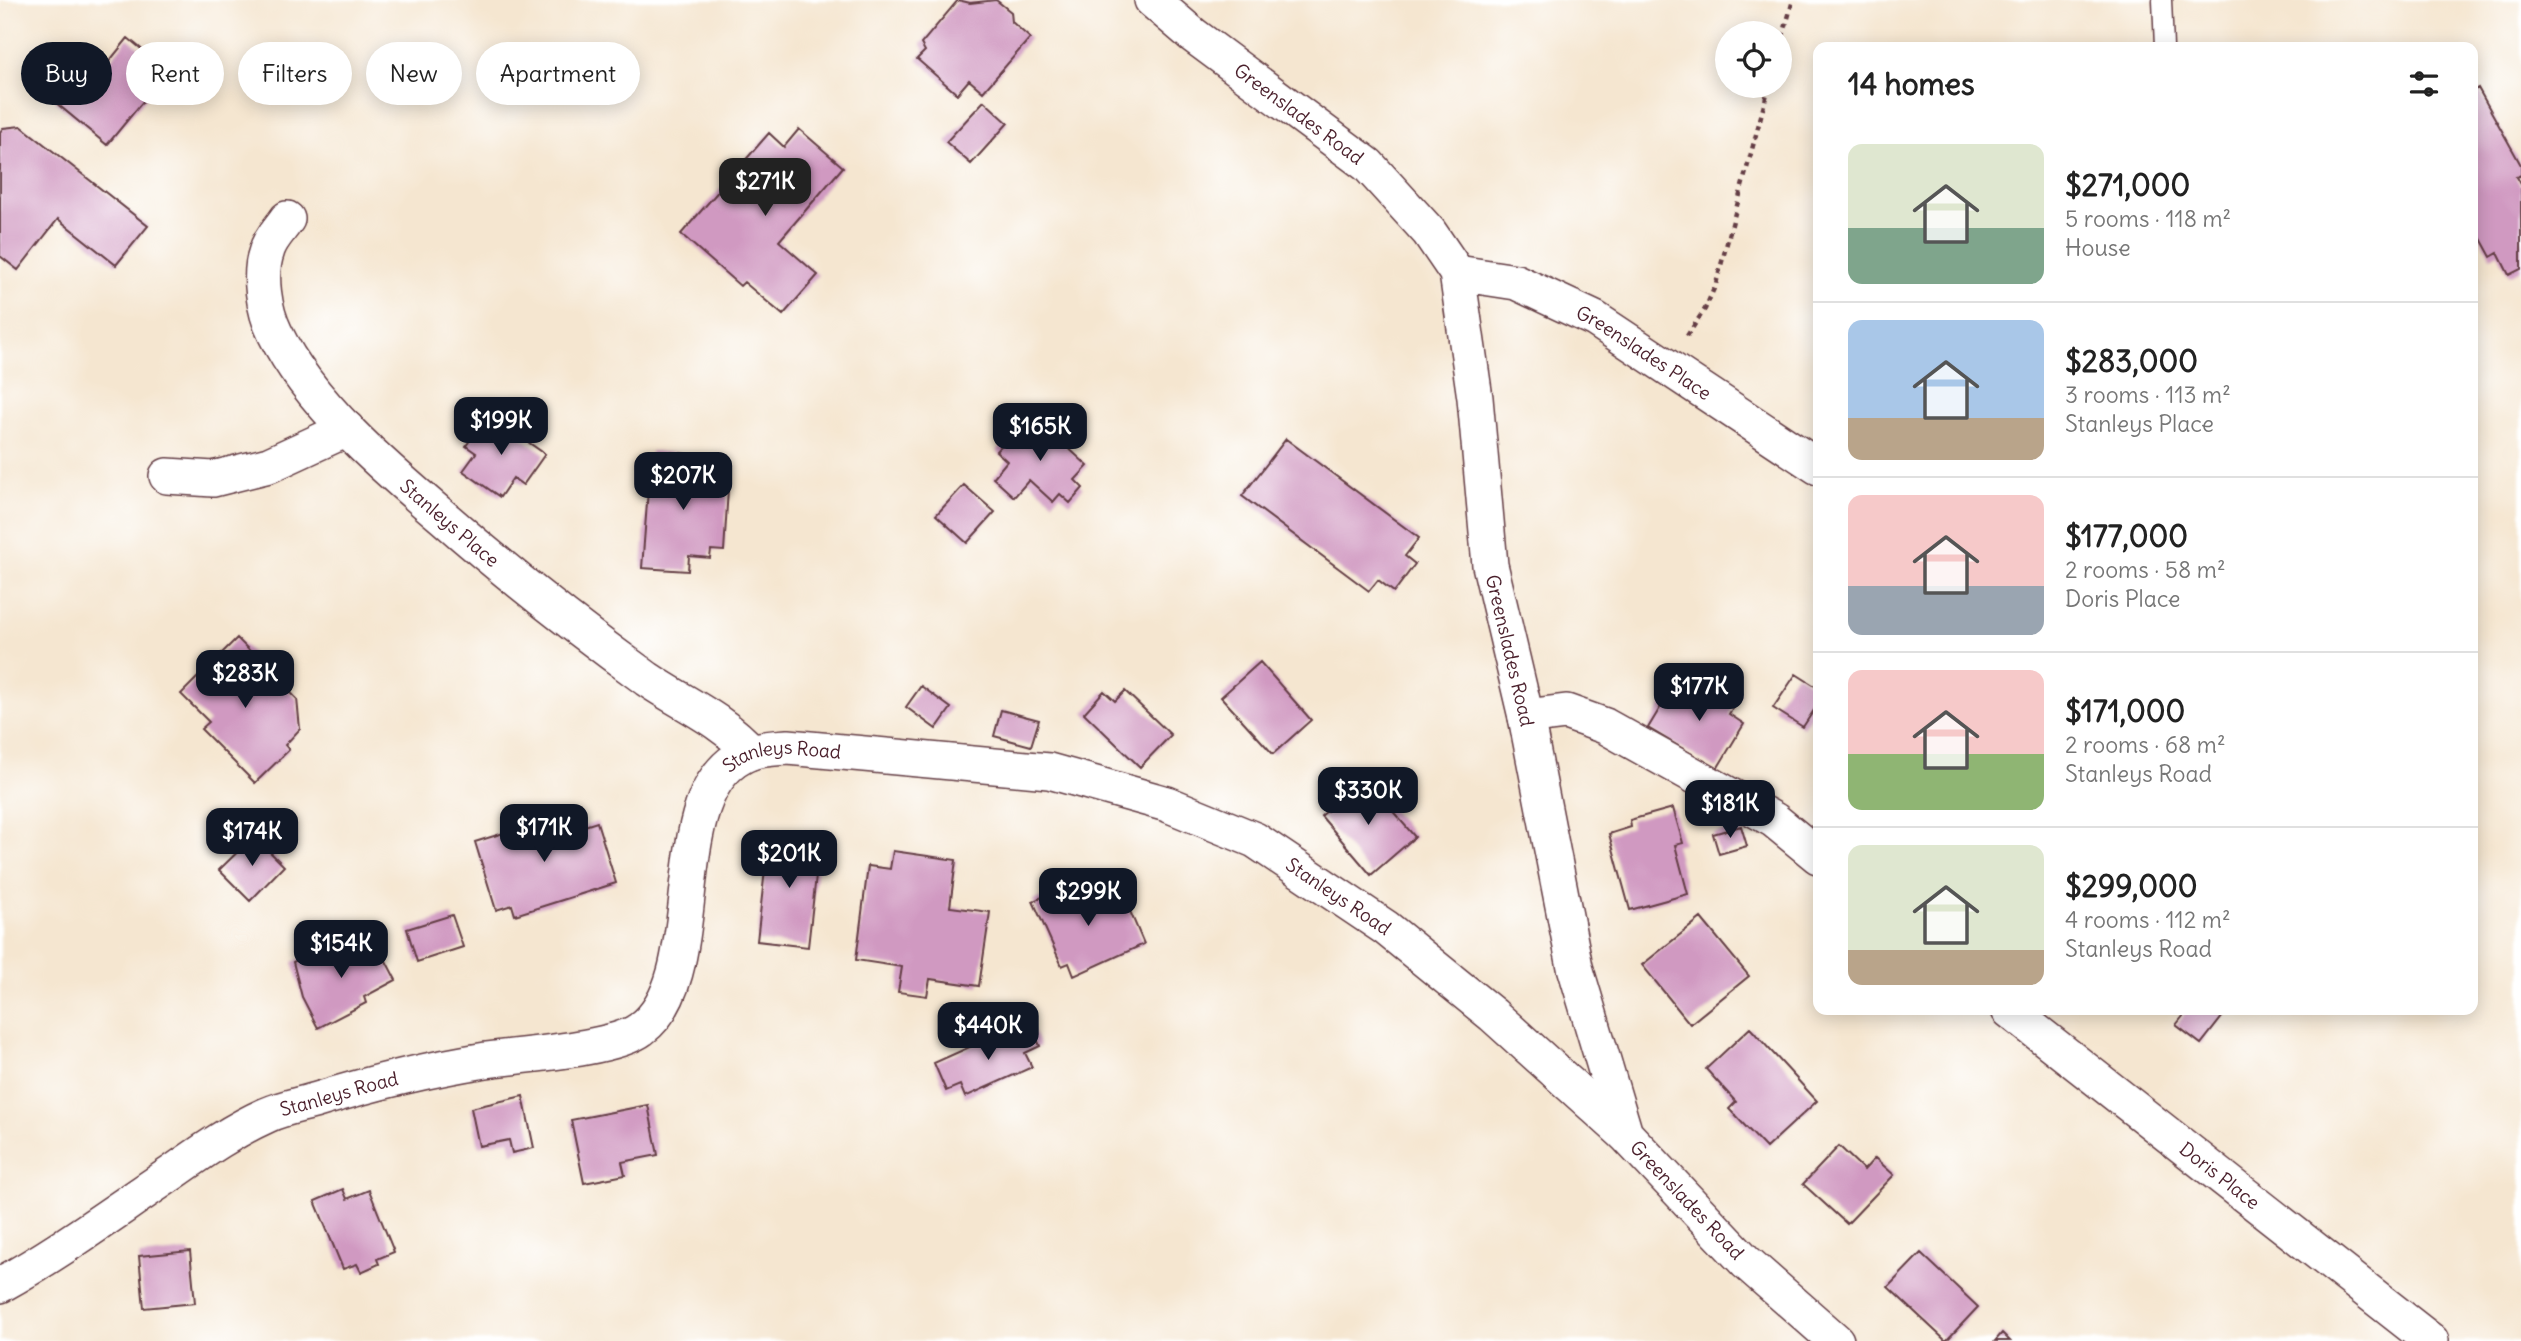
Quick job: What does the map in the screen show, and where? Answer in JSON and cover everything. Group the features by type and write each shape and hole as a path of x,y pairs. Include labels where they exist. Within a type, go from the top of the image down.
{"street":[{"name":"Greenslades Road","path":"1152,0 1193,35 1368,165 1429,232 1457,273 1475,398 1490,565 1526,717 1575,967 1625,1133 1746,1262 1836,1341"},
{"name":"Stanleys Place","path":"287,219 267,250 264,274 263,286 274,332 303,376 347,429 390,472 498,565 649,680 736,734 751,752"},
{"name":"Greenslades Place","path":"1457,273 1516,282 1595,319 1813,464"},
{"path":"167,476 213,480 269,464 347,429"},
{"path":"1526,717 1566,712 1605,726 1774,820 1813,852"},
{"name":"Stanleys Road","path":"0,1285 46,1260 224,1138 267,1115 359,1087 461,1064 610,1041 640,1030 664,1004 673,975 699,817 709,792 725,769 751,752 788,747 1049,771 1167,804 1255,841 1386,928 1493,1015 1625,1133"},
{"name":"Doris Place","path":"2015,1015 2431,1341"}],"lane":[{"path":"2162,0 2165,42"}],"path":[{"path":"1787,21 1793,0"},
{"path":"1666,366 1705,309 1716,284 1766,98"}],"building":[{"path":"958,0 970,3 996,0 1011,12 1012,22 1030,38 983,92 969,80 957,94 917,59 925,51 921,44"},
{"path":"128,38 133,42 126,42 126,105 140,105 107,145 59,105 112,105 112,58"},
{"path":"2478,88 2521,165 2521,175 2516,177 2521,186 2521,269 2509,275 2498,253 2491,257 2478,233"},
{"path":"984,101 1008,123 971,164 946,142"},
{"path":"21,126 148,226 116,265 58,219 18,270 0,256 0,132 3,128"},
{"path":"799,129 843,167 779,241 818,275 783,315 744,282 740,286 681,234 769,133 784,147"},
{"path":"488,414 545,454 523,485 513,478 500,497 463,471 476,453 466,446"},
{"path":"1028,418 1038,427 1041,423 1088,466 1075,480 1083,488 1070,503 1060,494 1053,502 1029,480 1014,497 993,478 1007,461 996,451"},
{"path":"1286,439 1419,538 1405,556 1415,564 1394,592 1378,580 1369,591 1242,496"},
{"path":"651,451 698,455 697,471 729,474 724,551 711,550 710,558 689,556 688,571 642,568"},
{"path":"964,485 995,512 967,543 936,515"},
{"path":"237,638 297,699 300,729 285,745 289,750 255,783 201,729 209,722 181,694"},
{"path":"1260,662 1311,720 1273,754 1221,697"},
{"path":"1796,674 1813,685 1813,712 1803,727 1773,708"},
{"path":"1675,683 1710,704 1723,683 1741,694 1729,714 1744,724 1717,769 1648,728"},
{"path":"921,686 951,708 936,729 906,707"},
{"path":"1104,691 1115,701 1125,691 1171,735 1140,767 1084,713"},
{"path":"1001,710 1039,720 1031,746 994,736"},
{"path":"1365,779 1415,837 1371,875 1321,816"},
{"path":"1673,808 1683,843 1675,845 1688,894 1630,910 1609,834 1631,827 1630,820"},
{"path":"564,814 569,831 597,822 616,883 515,915 512,905 496,910 475,842"},
{"path":"1741,826 1747,846 1719,854 1713,834"},
{"path":"769,834 820,840 808,947 757,941"},
{"path":"254,836 284,866 250,901 219,870"},
{"path":"893,851 956,860 950,907 990,912 979,986 930,979 927,996 898,992 902,967 856,960 868,866 890,869"},
{"path":"1075,883 1085,906 1121,890 1144,944 1074,976 1069,963 1062,966 1033,901"},
{"path":"452,915 463,947 417,962 407,929"},
{"path":"1701,918 1749,976 1690,1024 1642,965"},
{"path":"374,938 396,980 364,997 366,1003 318,1028 302,997 293,962 325,946 332,959"},
{"path":"2184,1015 2224,1015 2201,1044 2176,1025"},
{"path":"1014,1027 1017,1034 1032,1028 1040,1046 1025,1053 1032,1067 965,1097 960,1085 946,1091 934,1063"},
{"path":"1750,1028 1817,1101 1766,1148 1729,1109 1736,1102 1706,1069"},
{"path":"523,1096 534,1148 512,1153 509,1140 479,1146 471,1108"},
{"path":"648,1105 658,1155 622,1162 625,1175 584,1183 571,1120"},
{"path":"1839,1146 1864,1170 1875,1158 1894,1175 1847,1224 1803,1184"},
{"path":"343,1189 347,1199 369,1190 394,1252 377,1259 379,1264 361,1272 357,1264 343,1269 315,1201"},
{"path":"190,1251 195,1303 144,1308 139,1256"},
{"path":"1921,1253 1978,1307 1946,1341 1888,1287"},
{"path":"2002,1333 2010,1341 1995,1341"}]}
